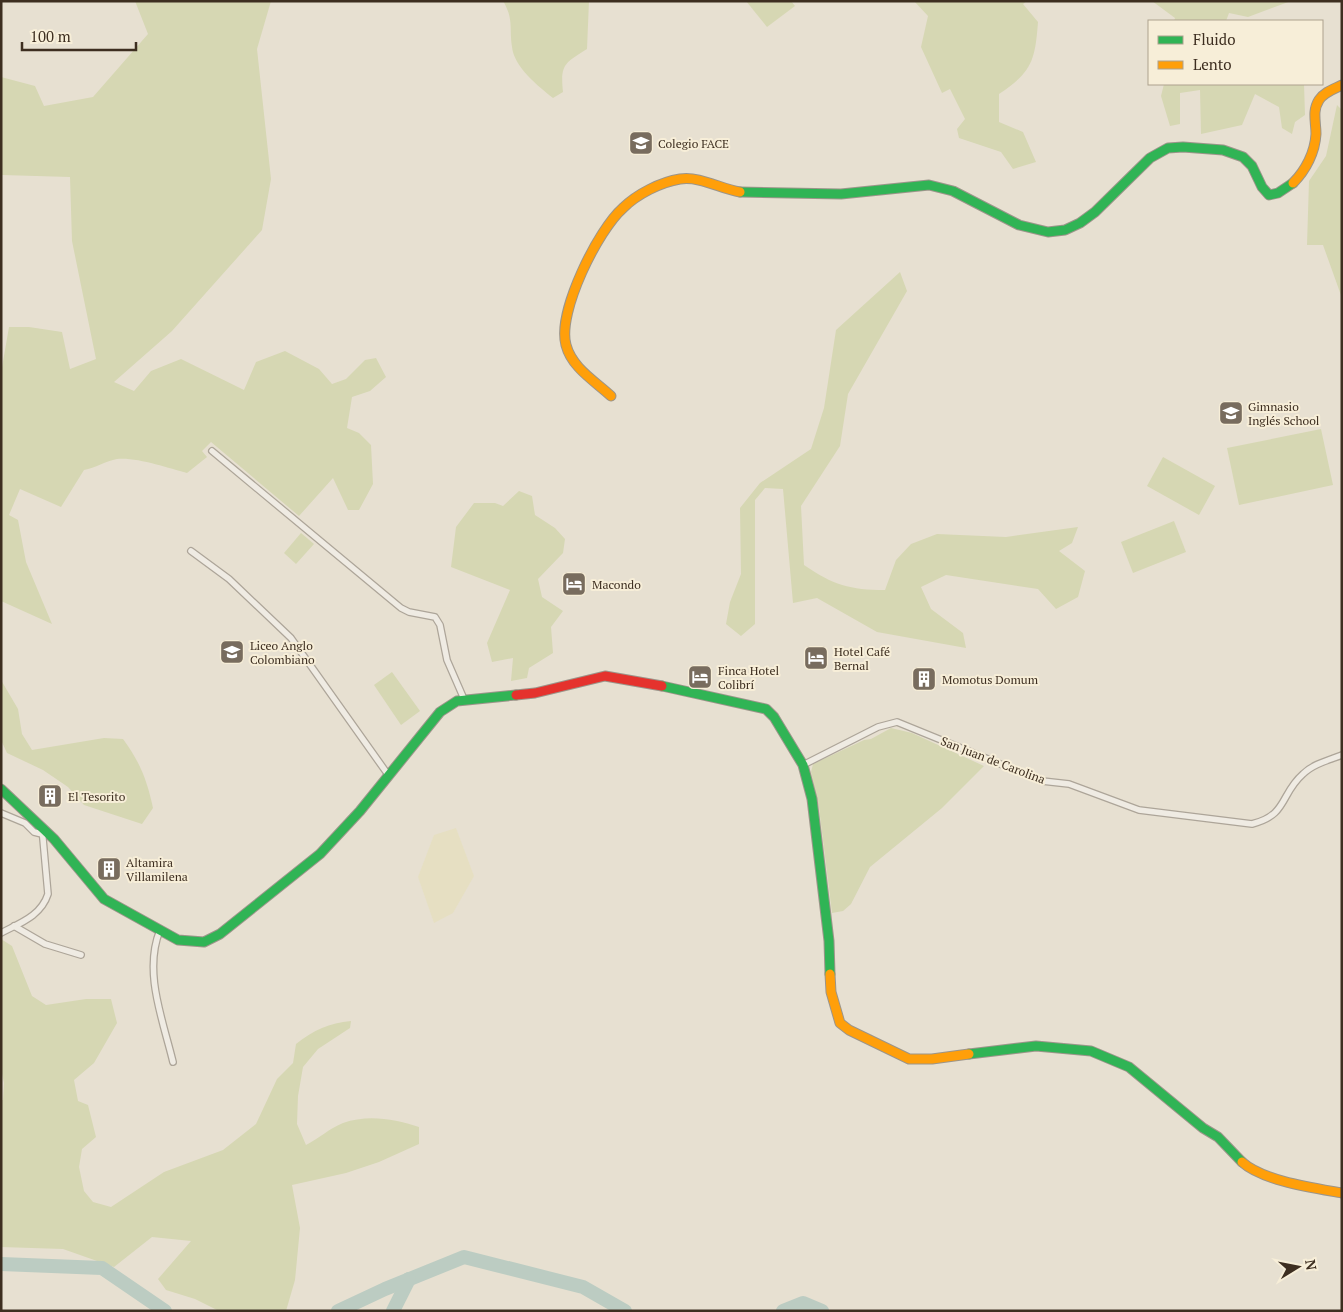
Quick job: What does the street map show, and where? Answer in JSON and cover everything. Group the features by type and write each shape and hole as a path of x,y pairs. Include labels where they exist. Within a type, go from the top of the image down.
{"street":[{"path":"611,396 570,358 565,343 564,324 570,300 575,286 594,251 621,208 636,198 667,184 683,179 737,192 776,193 849,193 916,186 938,187 1028,228 1046,232 1061,232 1076,226 1148,161 1165,149 1185,147 1223,149 1244,158 1252,165 1264,192 1269,195 1280,192 1305,167 1316,135 1313,113 1319,100 1329,91 1342,85"},
{"path":"212,451 402,608 409,612 436,617 440,625 447,660 464,699"},
{"path":"190,551 229,580 291,638 389,776"},
{"path":"1,788 104,899 178,940 204,942 220,934 320,854 389,776 440,712 450,704 464,699 535,693 595,677 629,679 766,709 774,717 803,765 814,809 829,941 832,992 840,1023 849,1030 908,1059 1036,1046 1091,1052 1129,1067 1203,1128 1214,1132 1224,1139 1251,1169 1342,1193"},
{"name":"San Juan de Carolina","path":"803,765 878,728 897,722 1010,770 1042,781 1069,784 1121,805 1139,810 1252,824 1267,820 1276,813 1302,774 1342,754"},
{"path":"1,813 25,823 34,832 42,830"},
{"path":"1,934 39,911 45,903 48,894 42,830"},
{"path":"14,926 45,944 81,954"},
{"path":"160,930 152,953 155,991 173,1062"}],"shaded area":[{"path":"456,828 474,876 453,913 434,923 418,877 434,835"}],"green space":[{"path":"135,1 271,1 257,49 271,179 262,230 172,331 114,382 134,391 151,371 181,359 244,390 256,362 285,351 319,369 332,384 346,379 365,360 376,358 386,377 370,391 352,397 347,428 359,433 371,445 373,484 359,510 348,510 333,478 299,516 211,442 202,451 207,457 187,473 152,463 125,459 113,460 84,470 61,507 20,489 9,515 18,520 26,562 52,624 1,601 1,373 9,327 29,327 62,332 70,369 96,359 72,241 70,177 2,175 1,77 35,86 44,106 93,97 148,34"},
{"path":"503,1 589,1 587,49 566,65 562,75 563,92 553,98 528,76 517,62 512,47 509,13"},
{"path":"746,1 791,1 795,6 767,27"},
{"path":"914,1 1027,1 1023,4 1038,22 1033,56 1030,64 1019,79 999,94 999,122 1023,132 1036,162 1013,169 1001,152 959,138 957,129 965,119 950,89 942,93 921,47 928,16"},
{"path":"1152,1 1291,1 1248,17 1229,13 1226,20 1174,20 1175,18"},
{"path":"1164,85 1304,85 1305,115 1295,122 1292,134 1282,128 1279,107 1255,94 1242,125 1201,134 1200,90 1180,93 1180,124 1170,126 1161,96"},
{"path":"1337,105 1342,110 1342,298 1323,245 1307,245 1309,181 1326,156"},
{"path":"900,272 907,291 848,394 840,446 801,506 804,565 833,582 842,585 862,589 885,590 896,560 911,544 937,534 1006,537 1078,527 1072,543 1059,551 1085,571 1078,597 1056,609 1038,589 946,575 921,587 931,609 963,633 966,648 877,632 817,598 793,603 783,489 765,488 755,500 755,624 741,636 726,624 730,602 741,574 740,508 760,483 811,449 824,408 836,330"},
{"path":"1321,429 1333,485 1239,505 1227,448"},
{"path":"1163,457 1215,486 1199,515 1147,486"},
{"path":"519,491 532,496 535,515 555,528 565,539 563,553 538,579 542,597 563,611 551,627 553,653 529,668 527,678 511,681 513,658 492,662 487,643 510,590 451,567 456,527 474,503 495,503 503,506"},
{"path":"1174,521 1186,552 1133,573 1121,542"},
{"path":"301,533 314,544 296,564 284,553"},
{"path":"392,672 420,711 401,725 374,685"},
{"path":"1,680 18,709 22,734 32,750 104,738 123,739 142,772 153,808 142,824 84,805 68,787 43,770 7,753 1,740"},
{"path":"891,728 912,733 984,766 942,808 870,867 851,904 843,911 832,913 819,808 811,772 813,764 864,740 871,739"},
{"path":"1,939 12,946 32,996 46,1005 86,999 111,999 117,1023 94,1063 74,1080 78,1101 88,1105 96,1137 82,1149 79,1167 84,1191 93,1202 111,1207 164,1172 223,1150 256,1124 277,1079 293,1063 296,1044 322,1028 336,1023 351,1021 350,1028 318,1049 303,1067 298,1096 297,1124 306,1145 343,1123 372,1118 391,1120 419,1127 419,1144 379,1162 346,1173 292,1185 300,1228 295,1280 286,1311 219,1311 195,1299 166,1290 158,1279 191,1241 152,1237 114,1267 63,1249 1,1247 1,1100 3,1100 4,1083 1,1069"}],"waterway":[{"path":"338,1311 385,1289 464,1257 583,1287 625,1311"},
{"path":"1,1264 102,1268 165,1311"},
{"path":"393,1311 409,1279"},
{"path":"783,1311 803,1303 822,1311"}],"traffic: fast":[{"path":"740,192 841,194 929,185 953,191 1019,225 1048,232 1065,230 1080,223 1095,212 1150,158 1168,148 1183,147 1223,150 1243,157 1252,166 1262,187 1269,195 1278,193 1293,183"},
{"path":"662,686 766,709 774,717 803,765 812,799 829,941 830,974"},
{"path":"1,789 54,839 104,899 178,940 204,942 220,934 320,854 360,811 440,712 457,701 516,695"},
{"path":"969,1054 1036,1046 1091,1051 1129,1067 1203,1128 1218,1137 1242,1162"}],"traffic: slow":[{"path":"1293,183 1306,167 1312,154 1316,134 1315,112 1317,104 1329,91 1342,85"},
{"path":"611,396 573,361 566,345 565,331 573,293 602,234 613,219 629,203 642,193 665,183 680,179 695,179 740,192"},
{"path":"830,974 831,992 840,1023 849,1030 909,1059 932,1059 969,1054"},
{"path":"1242,1162 1251,1169 1275,1179 1342,1193"}],"traffic: jam":[{"path":"516,695 535,693 605,676 662,686"}],"place":[{"name":"Colegio FACE","path":"641,143"},
{"name":"Gimnasio Inglés School","path":"1231,413"},
{"name":"Macondo","path":"574,584"},
{"name":"Liceo Anglo Colombiano","path":"232,652"},
{"name":"Hotel Café Bernal","path":"816,658"},
{"name":"Finca Hotel Colibrí","path":"700,677"},
{"name":"Momotus Domum","path":"924,679"},
{"name":"El Tesorito","path":"50,796"},
{"name":"Altamira Villamilena","path":"109,869"}]}
